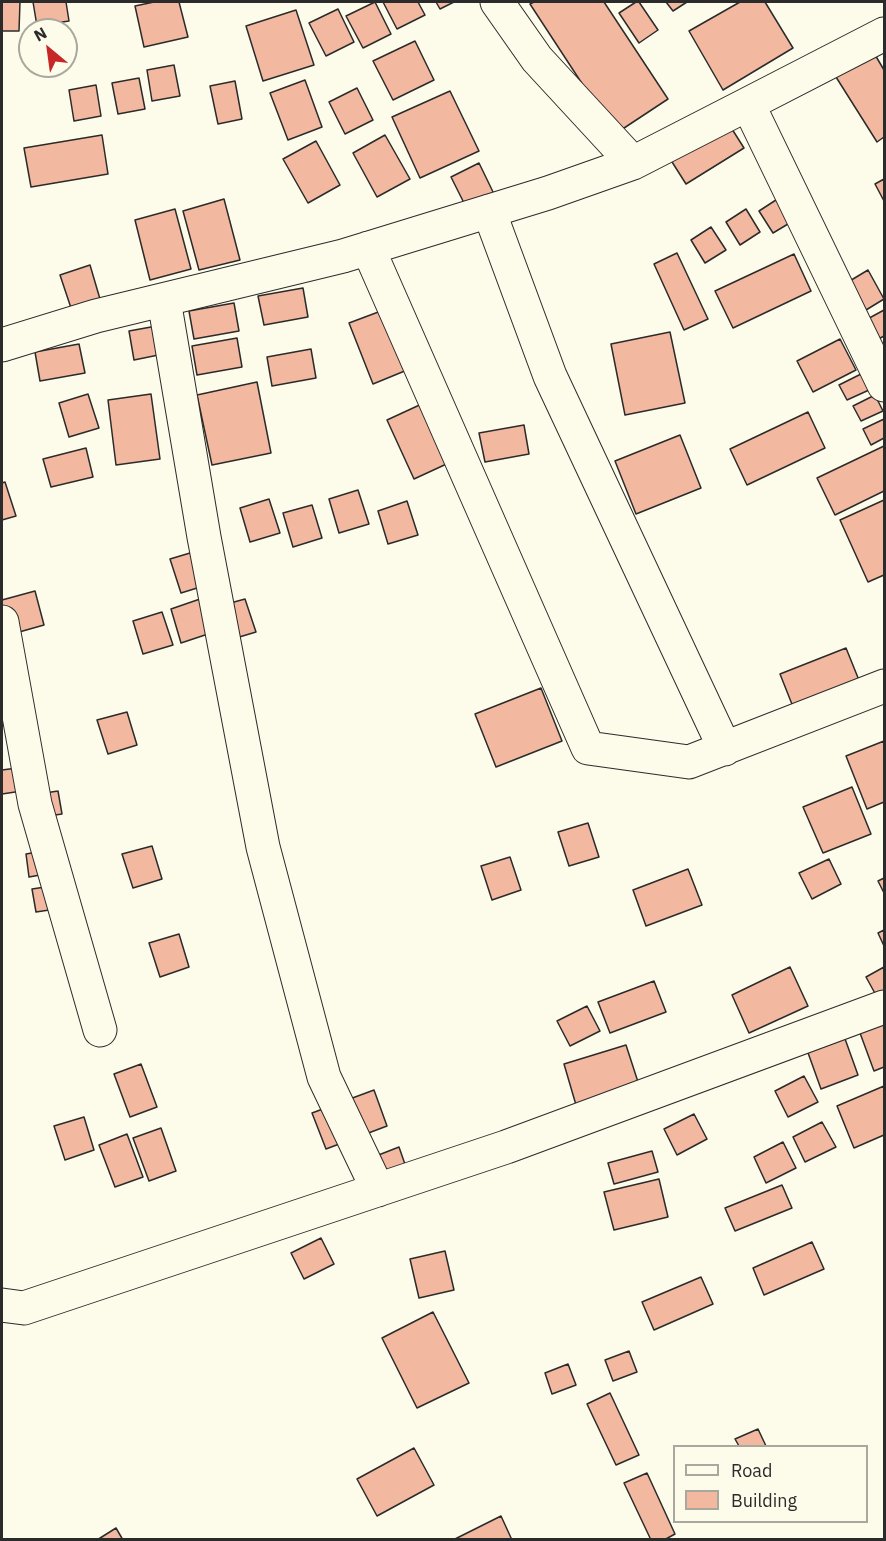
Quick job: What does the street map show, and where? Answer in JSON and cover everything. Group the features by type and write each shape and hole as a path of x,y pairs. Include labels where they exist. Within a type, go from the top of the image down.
{"street":[{"path":"497,2 537,59 633,163"},
{"path":"2,345 96,316 343,256 548,193 633,163 885,34"},
{"path":"748,104 876,346 885,385"},
{"path":"489,211 550,376 725,749"},
{"path":"368,248 588,748 689,762 885,686"},
{"path":"164,300 204,537 263,847 324,1077 378,1190"},
{"path":"2,622 35,804 100,1030"},
{"path":"2,1305 24,1308 506,1147 885,1007"}],"building":[{"path":"2,2 20,2 18,31 2,31"},
{"path":"33,2 66,2 69,18 36,18"},
{"path":"154,2 179,2 188,37 144,47 135,6"},
{"path":"375,2 391,34 363,48 346,16"},
{"path":"383,2 418,2 425,15 397,29"},
{"path":"436,2 454,2 440,9"},
{"path":"534,2 604,2 668,99 615,134 530,4"},
{"path":"639,2 658,30 639,43 619,13"},
{"path":"666,2 687,2 673,11"},
{"path":"740,2 765,2 793,48 723,90 689,31"},
{"path":"338,9 354,42 326,56 309,23"},
{"path":"296,10 314,65 263,81 246,26"},
{"path":"415,41 434,80 393,100 373,61"},
{"path":"874,53 884,70 884,137 877,142 836,77"},
{"path":"174,65 180,96 152,101 147,70"},
{"path":"139,78 145,109 118,114 112,83"},
{"path":"305,80 322,127 288,140 270,93"},
{"path":"235,81 242,119 218,124 210,86"},
{"path":"96,85 101,116 74,121 69,90"},
{"path":"357,88 373,120 345,134 329,102"},
{"path":"450,91 479,151 420,178 392,117"},
{"path":"725,118 744,148 686,184 667,154"},
{"path":"102,135 108,174 31,187 24,148"},
{"path":"385,135 410,179 377,197 353,153"},
{"path":"316,141 340,185 308,203 283,159"},
{"path":"479,163 495,196 467,209 451,177"},
{"path":"884,179 884,201 875,184"},
{"path":"779,198 793,221 773,233 759,211"},
{"path":"224,199 240,260 199,270 183,211"},
{"path":"175,209 191,269 150,280 135,220"},
{"path":"746,209 760,232 740,245 726,222"},
{"path":"711,227 726,250 705,263 691,240"},
{"path":"677,253 708,319 684,330 654,264"},
{"path":"794,254 811,291 733,328 715,291"},
{"path":"90,265 100,299 71,308 60,275"},
{"path":"868,270 884,299 866,310 848,282"},
{"path":"303,288 308,317 264,325 258,296"},
{"path":"234,303 239,331 194,339 189,311"},
{"path":"389,308 412,368 373,384 349,323"},
{"path":"884,310 884,336 873,342 862,322"},
{"path":"173,323 178,351 134,360 129,331"},
{"path":"670,332 685,403 625,415 611,344"},
{"path":"237,338 242,367 197,375 192,346"},
{"path":"840,339 856,370 813,392 797,361"},
{"path":"79,344 85,373 40,381 35,352"},
{"path":"311,349 316,378 272,386 267,357"},
{"path":"861,374 869,390 847,400 839,385"},
{"path":"257,382 271,453 212,465 197,395"},
{"path":"88,394 99,428 69,437 59,403"},
{"path":"151,394 160,459 116,465 108,400"},
{"path":"875,395 883,411 861,421 853,406"},
{"path":"426,402 453,461 414,479 387,420"},
{"path":"808,412 825,448 747,485 730,449"},
{"path":"884,419 884,438 871,445 863,429"},
{"path":"524,425 529,454 485,462 479,433"},
{"path":"680,435 701,488 636,514 615,461"},
{"path":"884,446 884,491 835,515 817,478"},
{"path":"86,448 93,477 51,487 43,459"},
{"path":"5,482 16,516 2,520 2,483"},
{"path":"358,490 369,524 339,533 329,499"},
{"path":"269,499 280,533 250,542 240,508"},
{"path":"884,500 884,575 868,582 840,520"},
{"path":"407,501 418,535 388,544 378,511"},
{"path":"312,505 322,538 293,547 283,513"},
{"path":"200,550 210,584 181,593 170,559"},
{"path":"35,591 44,625 5,636 2,622 2,600"},
{"path":"200,599 211,633 181,643 171,609"},
{"path":"245,599 256,632 226,641 216,607"},
{"path":"162,612 173,645 143,654 133,621"},
{"path":"846,648 867,700 801,727 780,674"},
{"path":"541,688 562,741 496,767 475,714"},
{"path":"127,712 137,745 108,754 97,720"},
{"path":"884,741 884,802 867,809 846,756"},
{"path":"32,766 35,789 2,794 2,770"},
{"path":"852,787 871,834 823,853 803,807"},
{"path":"58,791 62,814 28,819 25,796"},
{"path":"588,823 599,857 569,866 558,832"},
{"path":"152,846 162,879 133,888 122,854"},
{"path":"59,848 63,871 29,877 26,854"},
{"path":"510,857 521,890 492,900 481,866"},
{"path":"829,859 841,884 812,899 799,873"},
{"path":"688,869 702,905 646,926 633,890"},
{"path":"884,878 884,893 878,881"},
{"path":"65,884 69,907 36,912 32,889"},
{"path":"884,930 884,946 878,933"},
{"path":"179,934 189,967 160,977 149,943"},
{"path":"790,967 808,1006 749,1033 732,995"},
{"path":"884,967 884,993 877,997 866,977"},
{"path":"654,981 666,1012 610,1033 598,1002"},
{"path":"587,1006 600,1031 570,1046 557,1021"},
{"path":"884,1023 884,1067 874,1071 860,1033"},
{"path":"844,1036 858,1075 821,1089 807,1050"},
{"path":"626,1045 639,1085 576,1105 564,1064"},
{"path":"141,1064 157,1107 130,1117 114,1074"},
{"path":"804,1076 818,1102 788,1117 775,1091"},
{"path":"884,1086 884,1135 854,1148 837,1106"},
{"path":"374,1090 387,1126 326,1149 312,1113"},
{"path":"694,1114 707,1139 677,1155 664,1129"},
{"path":"84,1117 94,1150 65,1160 54,1126"},
{"path":"822,1122 836,1147 805,1162 793,1137"},
{"path":"161,1128 176,1171 149,1181 133,1138"},
{"path":"127,1134 143,1177 115,1187 99,1145"},
{"path":"783,1142 796,1168 766,1183 754,1157"},
{"path":"399,1147 407,1170 361,1187 353,1165"},
{"path":"652,1151 658,1172 614,1184 608,1163"},
{"path":"659,1179 668,1217 614,1230 604,1192"},
{"path":"782,1185 792,1208 735,1231 725,1208"},
{"path":"321,1238 334,1264 304,1279 291,1253"},
{"path":"812,1242 824,1269 764,1295 753,1268"},
{"path":"445,1251 454,1290 419,1298 410,1259"},
{"path":"701,1277 713,1304 654,1330 642,1302"},
{"path":"433,1312 469,1383 417,1408 382,1338"},
{"path":"629,1351 637,1372 613,1381 605,1360"},
{"path":"568,1364 576,1385 552,1394 545,1373"},
{"path":"610,1393 639,1455 616,1465 587,1404"},
{"path":"758,1429 766,1445 738,1445 735,1439"},
{"path":"414,1448 434,1485 377,1516 357,1479"},
{"path":"647,1473 675,1534 664,1540 651,1540 624,1483"},
{"path":"501,1516 512,1540 453,1540"},
{"path":"116,1528 123,1540 97,1540"}]}
